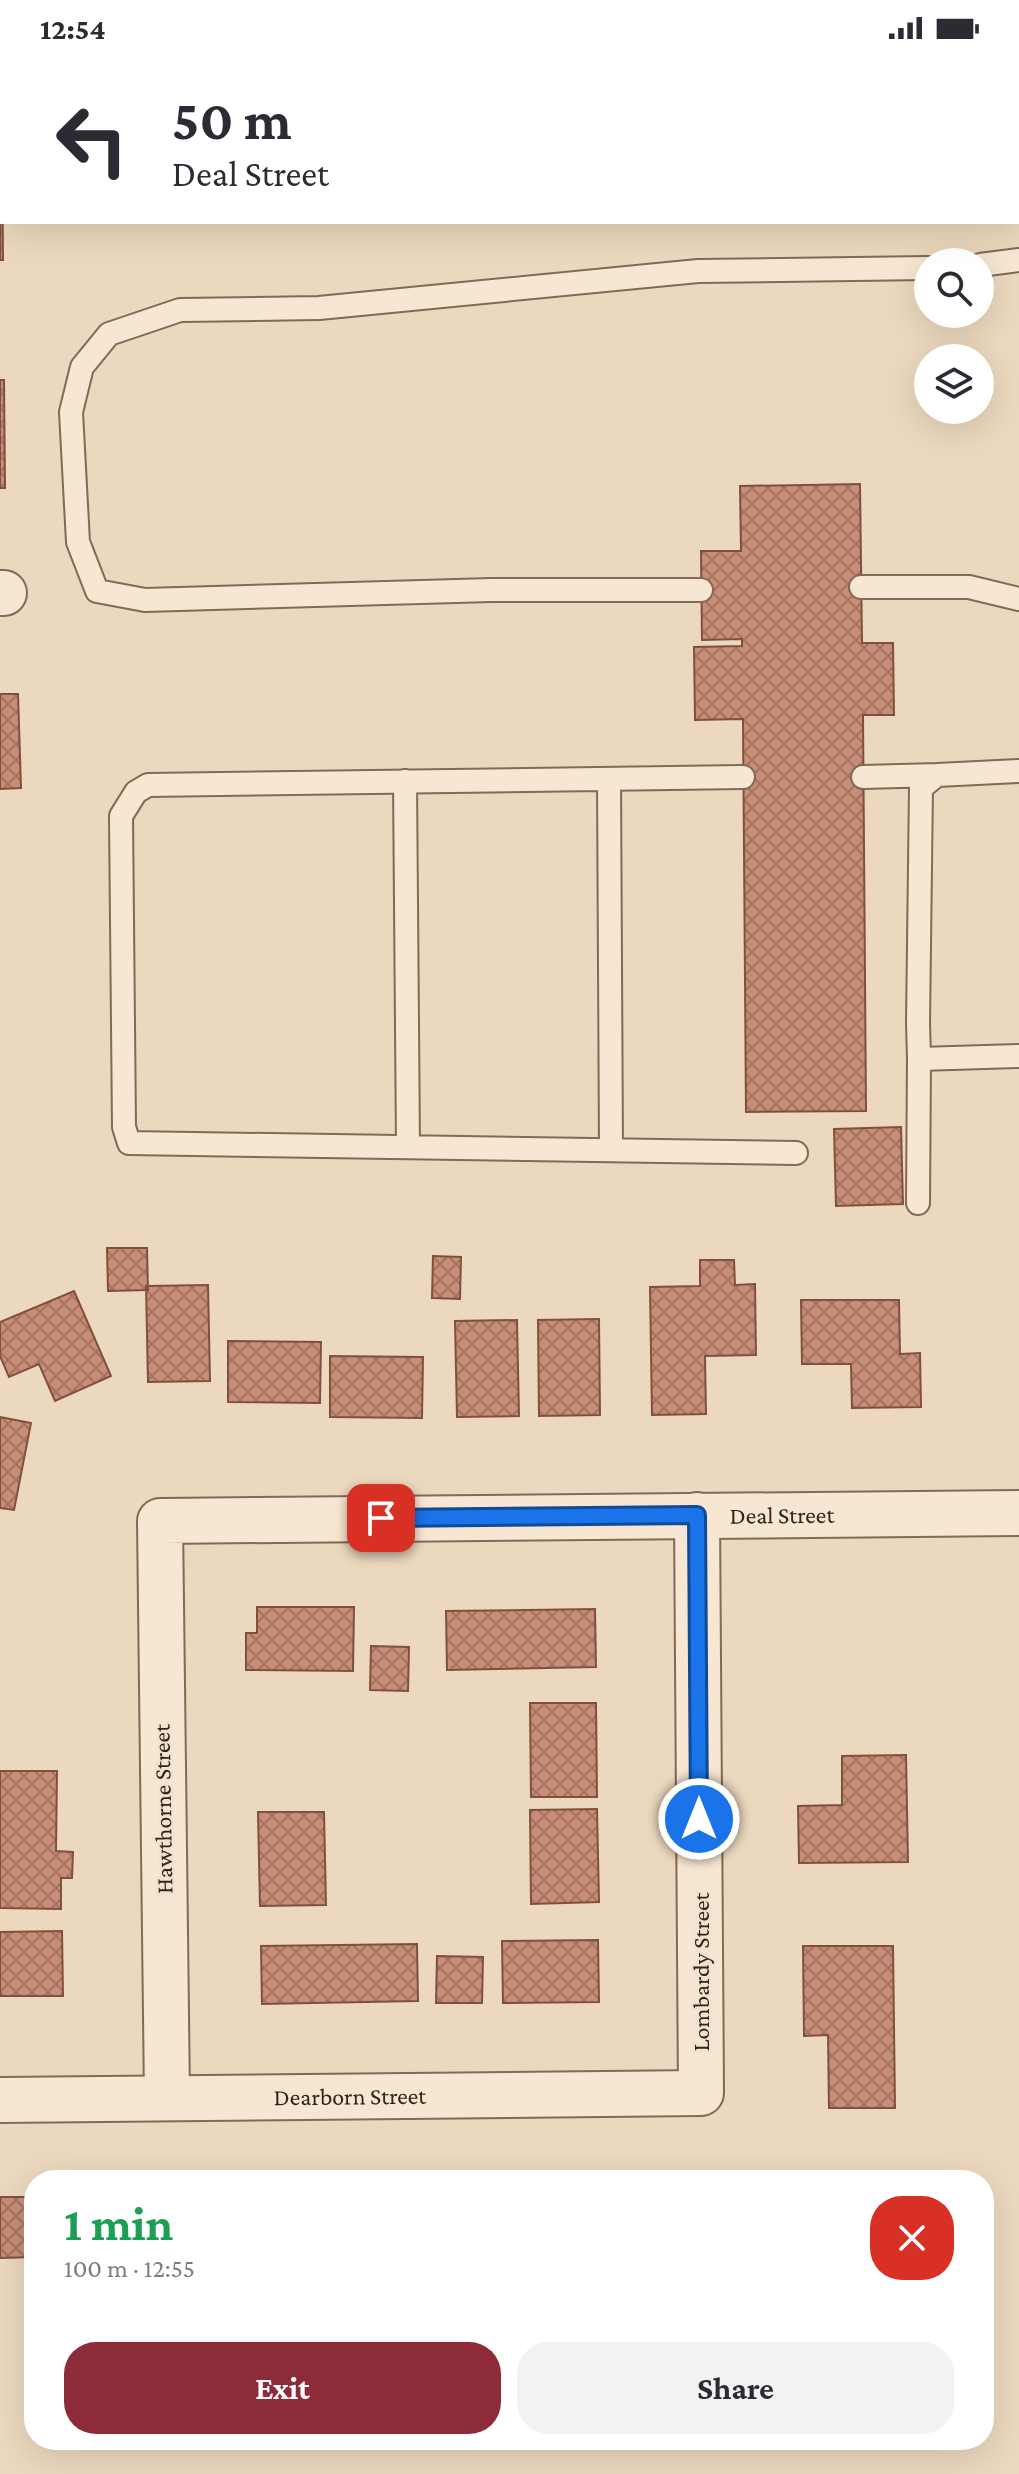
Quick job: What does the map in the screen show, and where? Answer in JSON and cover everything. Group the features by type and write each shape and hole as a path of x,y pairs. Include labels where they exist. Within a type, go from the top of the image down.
{"street":[{"name":"Deal Street","path":"160,1521 1019,1513"},
{"name":"Lombardy Street","path":"697,1515 701,2093"},
{"name":"Hawthorne Street","path":"160,1521 167,2097"},
{"name":"Dearborn Street","path":"0,2100 701,2093"}],"lane":[{"path":"994,263 1019,260"},
{"path":"701,590 491,590 145,600 97,591 78,542 71,412 82,367 109,334 180,310 319,308 698,271 914,268"},
{"path":"861,587 969,587 1019,599"},
{"path":"863,777 1019,771"},
{"path":"918,1203 921,788 937,775"},
{"path":"743,777 148,785 136,792 121,816 123,1106 129,1143 796,1153"},
{"path":"609,779 611,1149"},
{"path":"405,781 408,1147"},
{"path":"919,1059 1019,1056"}],"building":[{"path":"0,224 3,224 3,260 0,260"},
{"path":"0,380 4,380 5,488 0,488"},
{"path":"860,484 862,643 893,643 894,715 863,715 866,1111 746,1112 743,719 695,720 694,647 742,646 742,639 702,640 701,551 741,551 740,486"},
{"path":"0,694 18,694 21,788 0,789"},
{"path":"901,1127 903,1204 836,1206 834,1129"},
{"path":"107,1248 147,1248 148,1290 108,1291"},
{"path":"433,1256 461,1257 460,1299 432,1298"},
{"path":"700,1260 734,1260 735,1285 755,1284 756,1355 705,1356 706,1414 652,1415 650,1287 700,1286"},
{"path":"208,1285 210,1381 148,1382 146,1286"},
{"path":"74,1291 111,1376 55,1401 39,1364 9,1377 0,1356 0,1322"},
{"path":"801,1300 899,1300 900,1354 920,1353 921,1407 852,1408 851,1364 802,1364"},
{"path":"599,1319 600,1415 539,1416 538,1320"},
{"path":"517,1320 519,1416 457,1417 455,1321"},
{"path":"228,1341 321,1342 320,1403 228,1402"},
{"path":"330,1356 423,1357 422,1418 330,1417"},
{"path":"0,1417 31,1423 14,1510 0,1508"},
{"path":"257,1607 354,1607 353,1671 246,1670 246,1633 257,1633"},
{"path":"595,1609 596,1667 447,1670 446,1611"},
{"path":"371,1646 409,1647 408,1691 370,1690"},
{"path":"530,1703 596,1703 597,1797 531,1797"},
{"path":"906,1755 908,1862 799,1863 798,1806 842,1805 842,1756"},
{"path":"0,1771 57,1771 56,1851 73,1852 72,1878 61,1878 61,1909 0,1908"},
{"path":"597,1809 599,1902 531,1904 530,1810"},
{"path":"258,1812 324,1812 326,1905 260,1906"},
{"path":"62,1931 63,1996 0,1996 0,1932"},
{"path":"598,1940 599,2002 503,2003 502,1941"},
{"path":"417,1944 418,2001 262,2004 261,1946"},
{"path":"803,1946 893,1946 895,2108 829,2108 828,2035 804,2036"},
{"path":"437,1956 483,1957 482,2003 436,2003"},
{"path":"0,2197 24,2197 24,2257 0,2258"}],"route":[{"path":"381,1518 697,1515 699,1819"}]}
